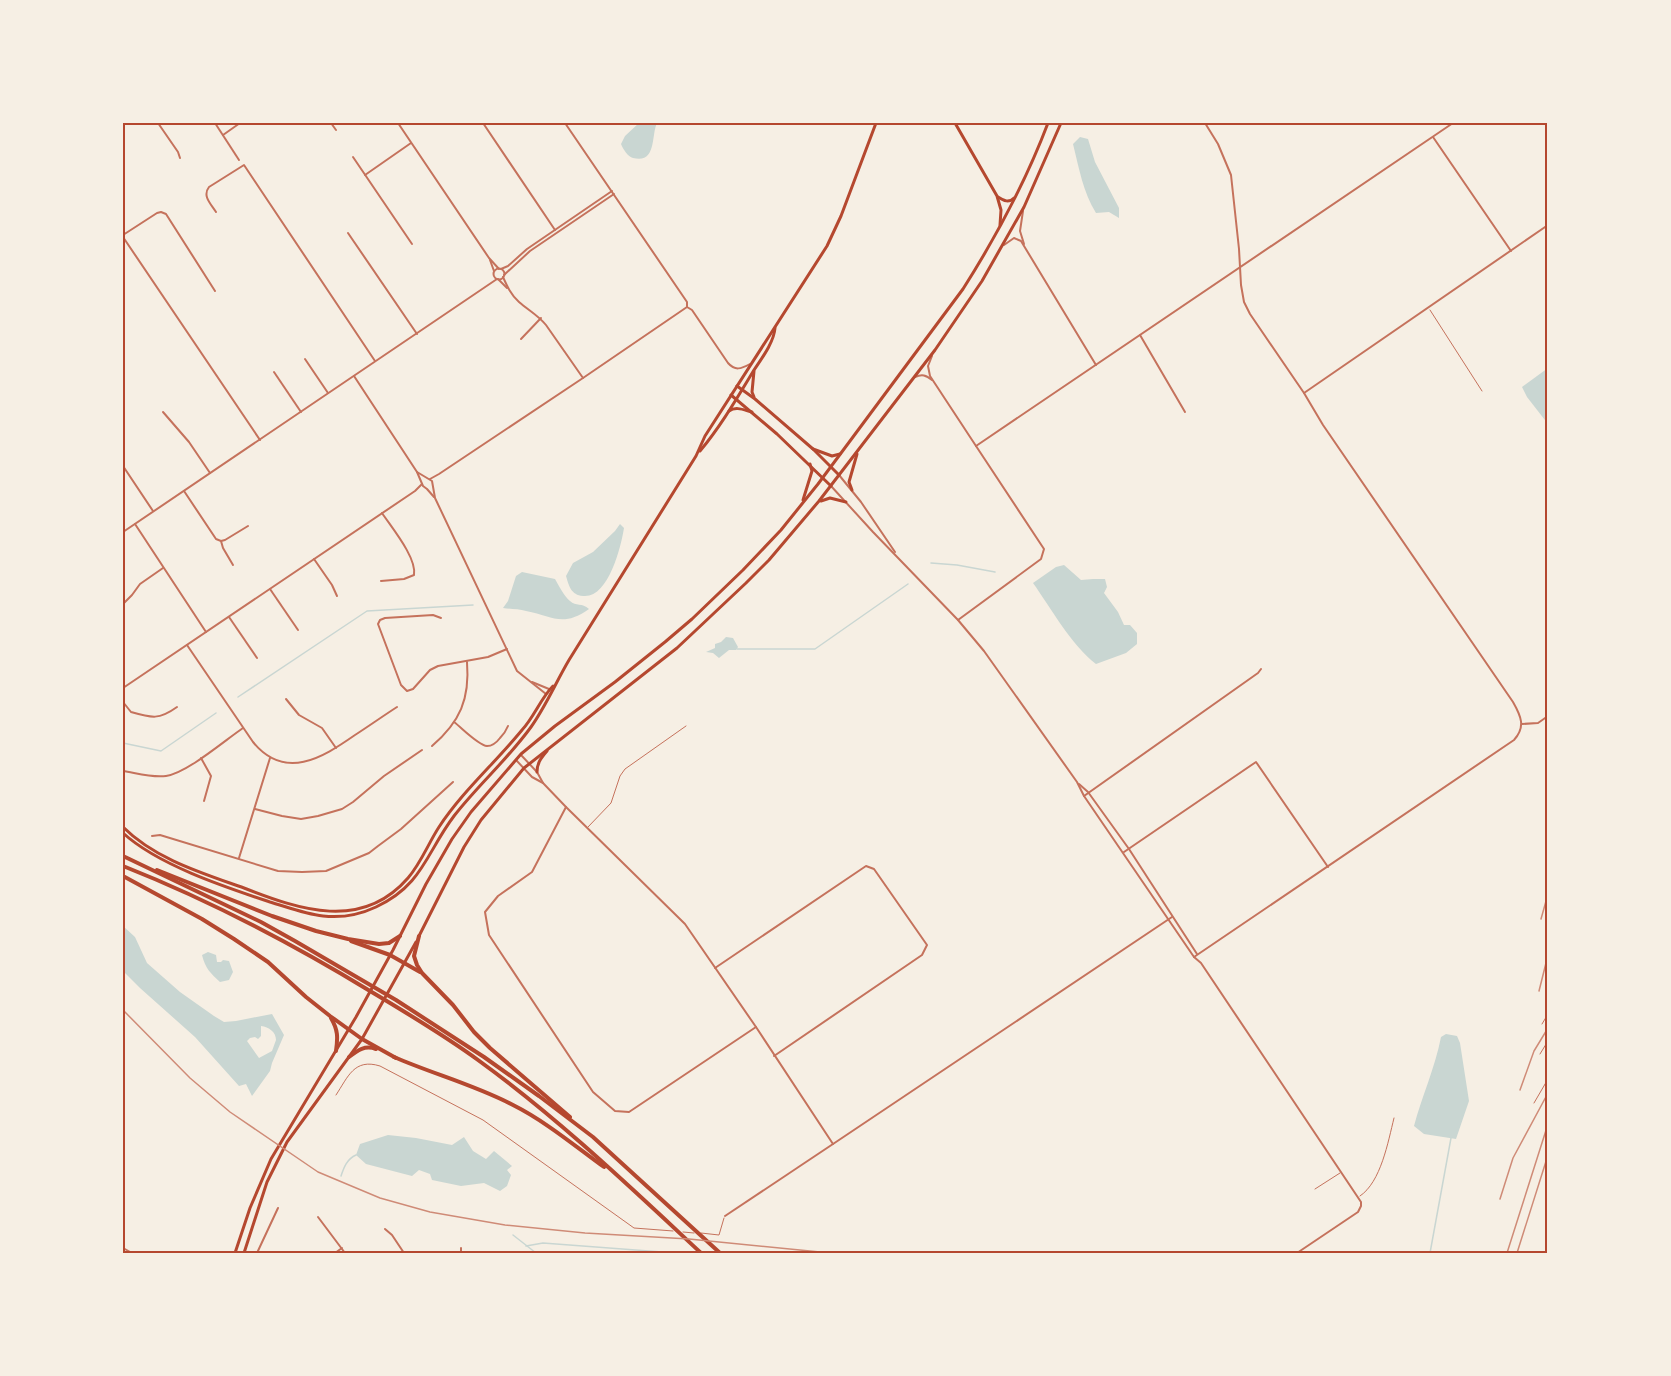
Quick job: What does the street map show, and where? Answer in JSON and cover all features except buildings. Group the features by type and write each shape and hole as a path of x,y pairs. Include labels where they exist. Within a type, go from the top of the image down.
{"highway":[{"path":"123,856 278,931 484,1057 593,1137"},
{"path":"131,860 316,931 348,939 385,944 400,936"},
{"path":"123,866 202,900 367,986"},
{"path":"123,876 234,939 268,962 330,1016 362,1039 396,1058"},
{"path":"419,936 414,956 417,965 474,1032 720,1253"},
{"path":"348,939 390,955 422,973"},
{"path":"394,1002 477,1059 559,1123 701,1253"},
{"path":"330,1016 337,1029 336,1051"},
{"path":"349,1057 367,1047 377,1049 486,1091 540,1120 619,1178"}],"main road":[{"path":"123,833 141,848 203,877 311,914 336,916 362,912 387,901 412,882 452,819 530,729 551,690 696,456 705,436 834,233 876,123"},
{"path":"955,123 997,196 1001,210 1000,227"},
{"path":"236,1253 250,1208 271,1159 375,983 426,884 452,839 471,812 515,759 692,619 744,570 802,504 963,290 1000,227 1026,176 1048,123"},
{"path":"244,1253 276,1162 287,1142 362,1039 405,963 464,847 481,820 524,768 677,648 746,584 819,501 963,310 1003,246 1024,207 1061,123"},
{"path":"997,196 1006,201 1011,201 1015,197"},
{"path":"696,456 711,438 754,370 775,333 775,328"},
{"path":"754,370 752,392 755,399"},
{"path":"737,386 813,449 839,476"},
{"path":"731,395 810,464 831,486"},
{"path":"728,412 734,408 753,413"},
{"path":"813,449 832,456 841,453"},
{"path":"852,490 849,482 858,449"},
{"path":"802,504 812,471 810,464"},
{"path":"819,501 830,498 846,502"},
{"path":"123,827 156,852 254,892 312,910 336,912 361,908 391,893 407,879 448,816 526,726 549,695"},
{"path":"537,772 540,760 552,745"}],"street":[{"path":"158,123 180,158"},
{"path":"215,123 240,160"},
{"path":"223,135 240,123"},
{"path":"331,123 336,130"},
{"path":"398,123 489,258 500,269 509,290"},
{"path":"483,123 556,231"},
{"path":"565,123 687,303 687,307 692,310 728,363 733,368 739,369 750,364"},
{"path":"1196,956 1514,740 1522,724 1521,716 1513,702 1323,425 1247,309 1241,285 1231,175 1218,144 1205,123"},
{"path":"976,446 1453,123"},
{"path":"1433,137 1511,251"},
{"path":"365,175 411,143"},
{"path":"354,157 412,244"},
{"path":"216,212 207,199 206,190 244,165 375,361"},
{"path":"494,271 508,266 527,249 613,193"},
{"path":"1024,207 1020,231 1025,246"},
{"path":"215,291 166,214 157,213 123,236 260,440"},
{"path":"1304,393 1548,225"},
{"path":"123,532 503,276 556,231"},
{"path":"348,232 417,334"},
{"path":"1003,246 1016,238 1025,246 1096,365"},
{"path":"489,258 496,279 521,304 541,318 583,378"},
{"path":"123,688 415,491 422,483 439,474 687,307"},
{"path":"521,339 541,318"},
{"path":"1140,335 1185,412"},
{"path":"935,350 928,366 934,382 1044,549 1041,559 958,620"},
{"path":"305,359 328,393"},
{"path":"274,372 301,412"},
{"path":"354,376 422,483 435,498"},
{"path":"913,377 927,376 934,382"},
{"path":"163,412 189,442 210,473"},
{"path":"123,466 153,512"},
{"path":"417,472 428,479 432,485 435,498 517,671 549,695"},
{"path":"415,491 432,485 439,474"},
{"path":"839,476 852,490 898,557"},
{"path":"831,486 958,620 984,651 1077,782 1084,796 1168,920 1201,963 1359,1197 1361,1206 1358,1212 1297,1253"},
{"path":"184,491 216,538 221,541 233,565"},
{"path":"381,581 409,578 414,575 415,571 409,556 382,513"},
{"path":"135,524 206,632"},
{"path":"221,541 248,526"},
{"path":"314,559 337,596"},
{"path":"123,604 140,584 163,568"},
{"path":"270,589 298,630"},
{"path":"407,697 407,691 401,685 378,624 385,618 433,615 441,618"},
{"path":"229,617 257,658"},
{"path":"187,645 259,749 270,758 285,763 315,759 336,748 397,706"},
{"path":"407,691 413,689 430,670 438,666 488,657 507,649"},
{"path":"432,746 454,722 464,706 468,690 467,662"},
{"path":"1084,796 1261,669"},
{"path":"532,682 551,690"},
{"path":"286,699 298,715 322,728 336,748"},
{"path":"123,702 131,712 153,717 163,716 177,707"},
{"path":"1522,724 1539,723 1548,716"},
{"path":"454,722 487,746 494,744 505,734 508,726"},
{"path":"123,771 165,777 182,771 243,728"},
{"path":"255,809 301,819 342,809 422,750"},
{"path":"521,754 537,772 543,783 566,807 685,924 833,1144"},
{"path":"201,758 211,776 204,801"},
{"path":"239,858 270,758"},
{"path":"515,759 532,777 543,783"},
{"path":"1123,853 1256,762 1328,867"},
{"path":"153,836 160,835 278,871 318,872 333,869 369,853 401,829 453,782"},
{"path":"1077,782 1088,792 1128,849 1196,956"},
{"path":"566,807 532,872 498,896 485,912 489,935 592,1092 615,1111 629,1112 756,1027"},
{"path":"715,968 866,866 874,869 927,945 922,955 774,1056"},
{"path":"725,1216 1172,917"},
{"path":"256,1253 278,1208"},
{"path":"318,1217 345,1253"},
{"path":"385,1229 404,1253"},
{"path":"123,1248 130,1252"},
{"path":"335,1253 342,1248"},
{"path":"461,1248 461,1253"}],"lane":[{"path":"1429,308 1482,391"},
{"path":"587,828 611,803 620,776 625,769 686,726"},
{"path":"1542,1024 1548,1014"},
{"path":"1540,1054 1548,1041"},
{"path":"336,1095 352,1070 361,1064 380,1066 483,1120 634,1228 719,1234 725,1216"},
{"path":"1534,1103 1548,1079"},
{"path":"1359,1197 1367,1192 1377,1174 1394,1118"},
{"path":"1315,1189 1341,1172"}],"shaded area":[{"path":"639,123 657,123 650,153 641,159 629,156 621,144 625,136"},
{"path":"1080,137 1088,139 1095,162 1119,208 1119,218 1109,212 1096,213 1088,197 1073,144"},
{"path":"1548,368 1548,424 1522,387"},
{"path":"620,524 624,528 620,547 606,581 592,595 576,594 566,576 573,563 593,552"},
{"path":"1064,565 1081,580 1105,579 1107,587 1104,593 1118,612 1124,625 1130,625 1137,633 1137,644 1126,653 1096,664 1078,647 1062,626 1033,583 1056,567"},
{"path":"522,572 555,579 570,601 589,609 572,618 558,619 523,610 503,608 508,601 516,576"},
{"path":"726,637 733,638 738,647 736,650 729,650 719,658 713,653 706,652 715,648 715,644"},
{"path":"123,926 135,937 147,963 180,992 224,1022 272,1014 284,1035 270,1071 252,1096 246,1084 239,1086 195,1037 123,971","holes":["261,1026 273,1032 276,1040 272,1051 259,1058 247,1041 250,1038 258,1039 261,1036"]},
{"path":"208,952 216,955 217,962 229,961 233,972 229,980 220,982 209,970 202,955"},
{"path":"1446,1034 1457,1036 1460,1043 1469,1101 1456,1139 1424,1134 1414,1126 1441,1037"},
{"path":"388,1135 452,1145 464,1137 473,1151 486,1159 494,1151 512,1166 507,1170 511,1175 507,1186 500,1191 484,1183 461,1186 432,1180 430,1174 419,1170 412,1176 366,1164 356,1155 360,1144"}],"waterway":[{"path":"931,563 995,572"},
{"path":"737,649 815,649 908,584"},
{"path":"238,697 367,611 473,605"},
{"path":"123,743 161,751 216,713"},
{"path":"1430,1253 1451,1138"},
{"path":"341,1176 348,1161 356,1155"},
{"path":"513,1235 536,1253"},
{"path":"526,1246 543,1243 662,1252"}],"railway":[{"path":"1541,919 1548,894"},
{"path":"1539,991 1548,955"},
{"path":"123,1010 190,1078 230,1112 318,1172 380,1198 430,1212 505,1225 585,1233 689,1239 830,1253"},
{"path":"1520,1090 1534,1051 1548,1028"},
{"path":"1500,1199 1513,1158 1548,1093"},
{"path":"1507,1253 1548,1124"},
{"path":"1517,1253 1548,1155"}]}
